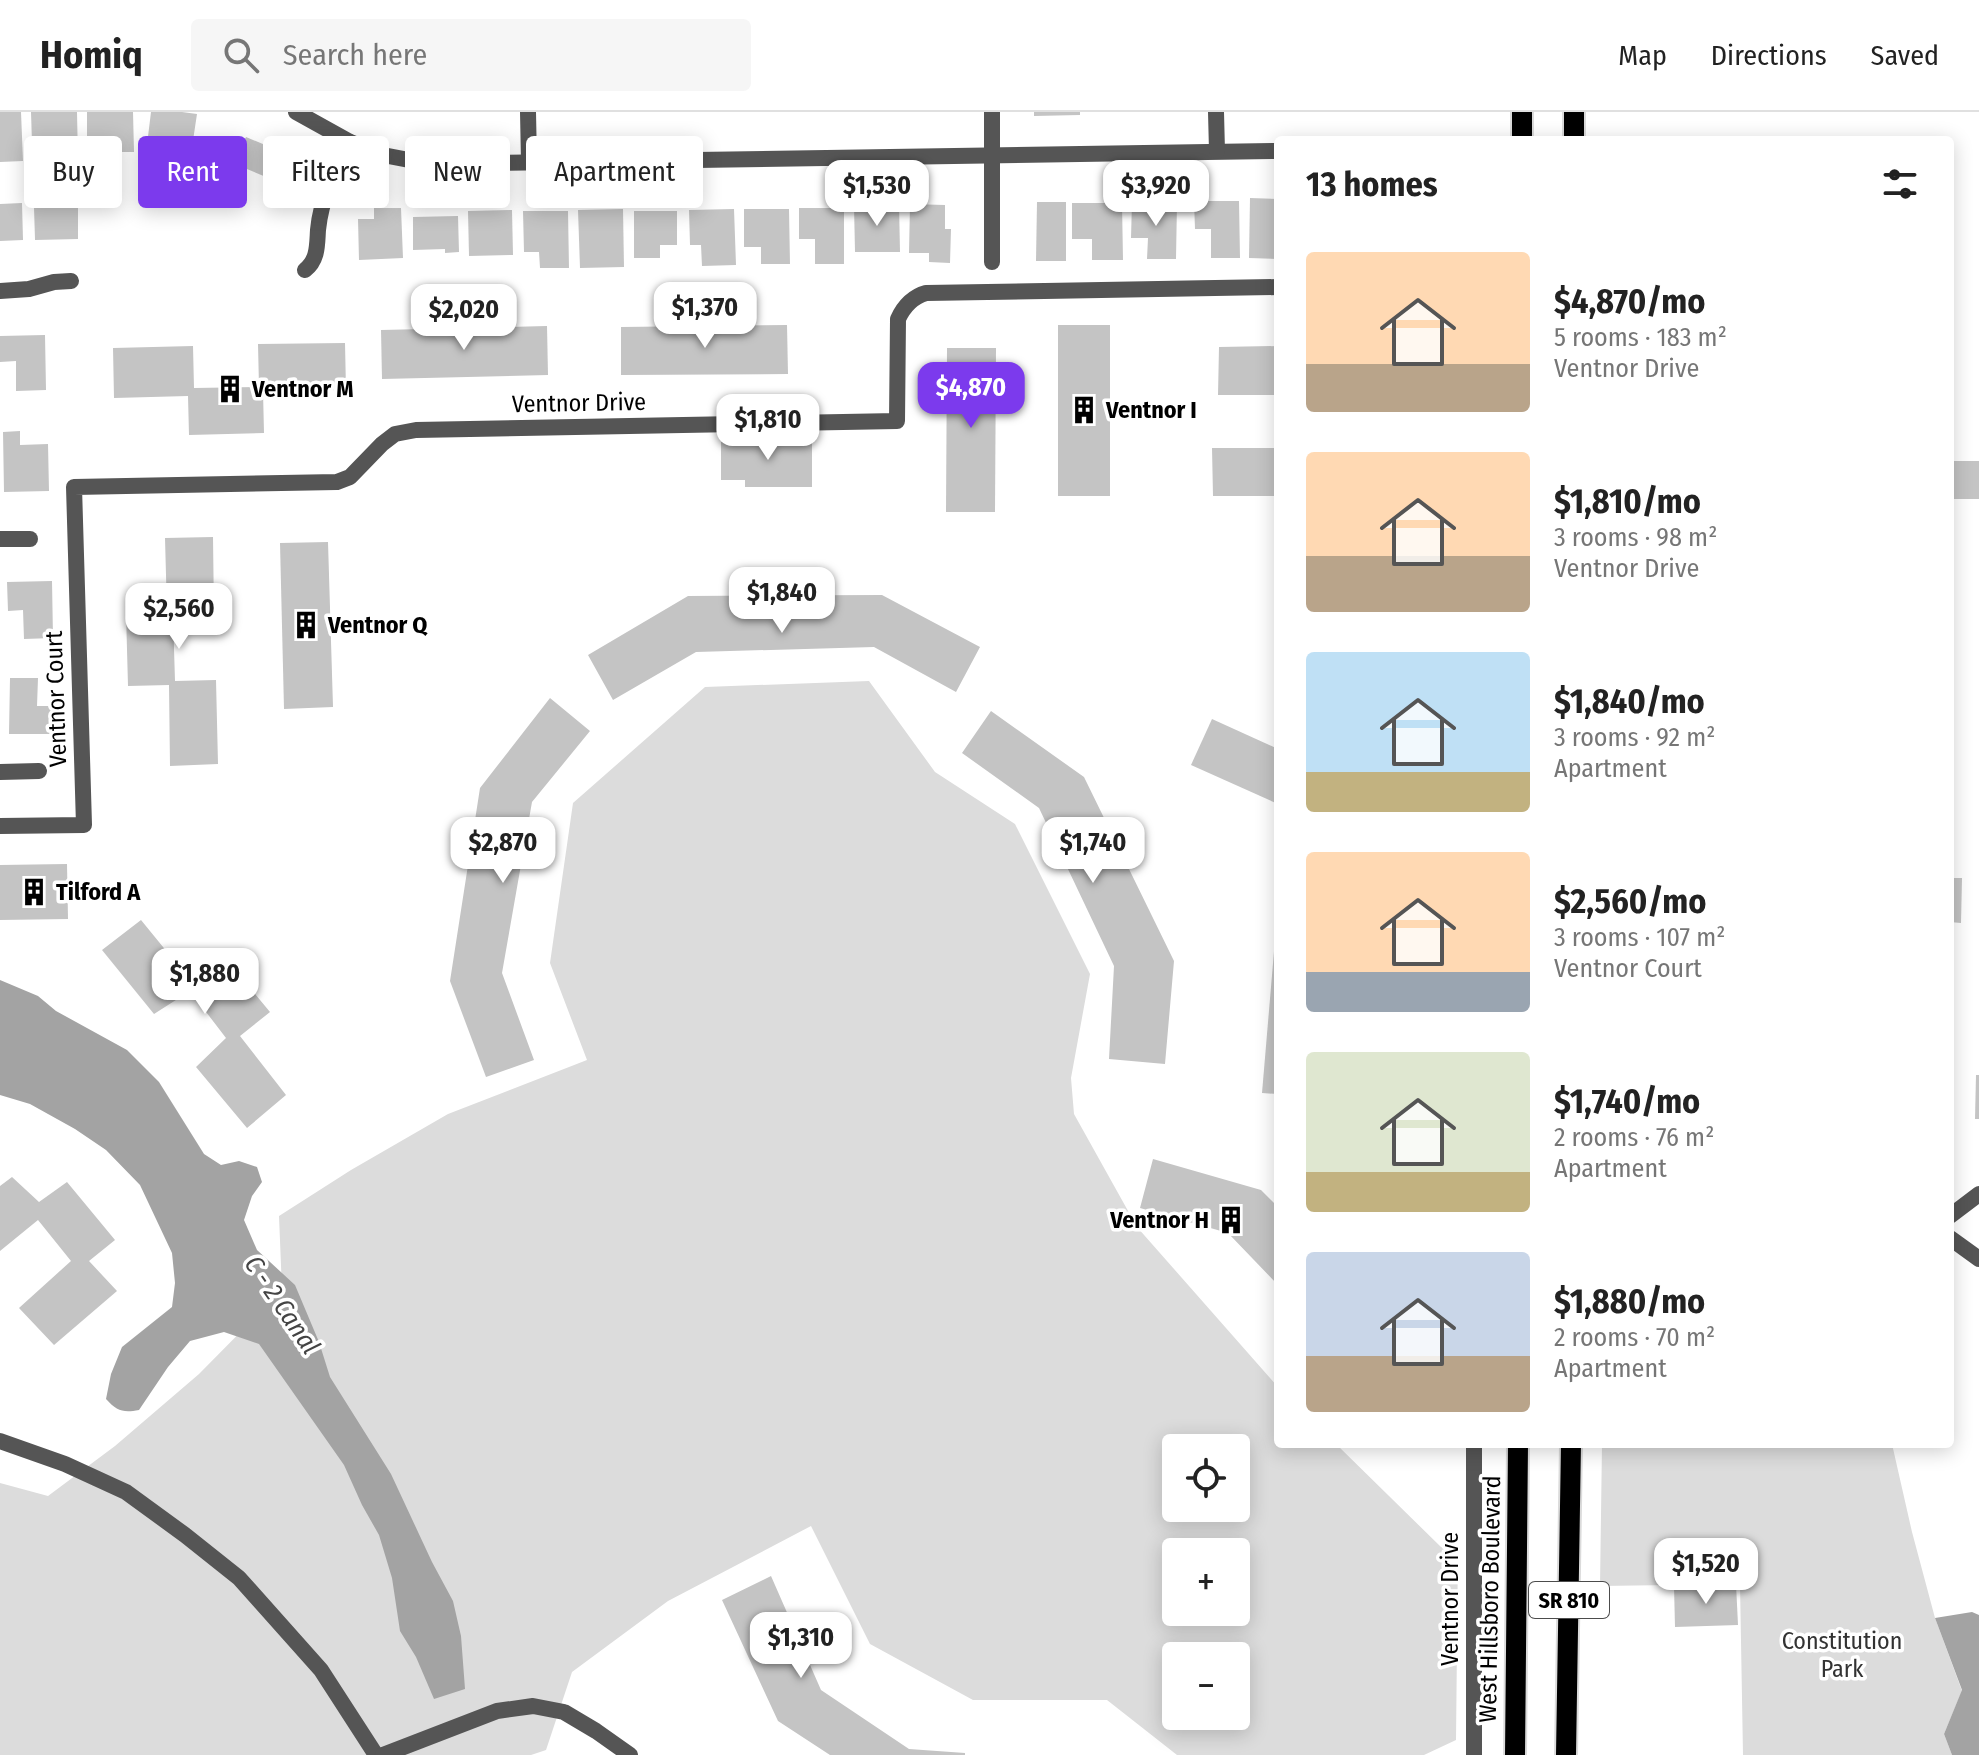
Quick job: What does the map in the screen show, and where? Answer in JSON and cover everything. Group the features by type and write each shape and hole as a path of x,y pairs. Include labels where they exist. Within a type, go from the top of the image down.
{"main road":[{"path":"1522,112 1522,136"},
{"path":"1574,112 1574,136"},
{"name":"West Hillsboro Boulevard","path":"1515,1755 1518,1448"},
{"name":"SR 810","path":"1566,1755 1571,1448"}],"street":[{"path":"296,112 339,136"},
{"path":"528,112 528,136"},
{"path":"992,112 992,262"},
{"path":"1216,112 1217,151"},
{"path":"703,159 1274,151"},
{"path":"389,156 430,164 526,161"},
{"path":"305,270 316,254 321,208"},
{"path":"0,291 71,281"},
{"name":"Ventnor Drive","path":"74,487 337,482 350,477 395,434 416,430 897,421 898,319 903,309 926,293 1274,287"},
{"name":"Ventnor Court","path":"0,826 84,825 74,487"},
{"path":"0,539 30,539"},
{"path":"0,772 39,771"},
{"path":"1954,1213 1979,1194"},
{"path":"1954,1241 1979,1259"},
{"path":"0,1441 65,1464 126,1492 239,1578 321,1670 376,1755"},
{"name":"Ventnor Drive","path":"1474,1448 1474,1755"},
{"path":"383,1755 497,1711 533,1706 564,1712 630,1755"}],"green space":[{"path":"869,681 935,772 1015,824 1090,974 1071,1078 1074,1114 1137,1227 1274,1382 1274,1448 1340,1448 1441,1547 1458,1549 1456,1740 1424,1755 1177,1755 1107,1700 973,1700 870,1644 811,1526 668,1601 572,1672 546,1750 531,1755 0,1755 0,1483 48,1496 115,1446 199,1374 282,1290 279,1216 448,1114 587,1060 550,963 573,803 705,687"},
{"name":"Constitution Park","path":"1602,1448 1893,1448 1935,1618 1962,1691 1944,1734 1952,1755 1743,1755 1740,1584 1600,1586"}],"water":[{"name":"C - 2 Canal","path":"0,980 38,996 56,1011 127,1050 159,1082 204,1154 221,1165 239,1161 257,1167 262,1182 252,1196 244,1220 257,1250 295,1285 330,1377 391,1474 453,1601 461,1636 465,1689 434,1699 416,1657 400,1631 392,1578 379,1535 344,1465 259,1344 224,1332 190,1341 139,1410 121,1410 106,1399 111,1374 122,1347 172,1307 175,1283 172,1253 140,1185 106,1150 30,1104 0,1095"},
{"path":"1972,1612 1979,1615 1979,1755 1952,1755 1944,1734 1962,1690 1935,1618"}],"building":[{"path":"0,112 21,112 23,161 0,162"},
{"path":"31,112 77,112 78,136 32,136"},
{"path":"87,112 133,112 134,152 122,152 122,136 87,136"},
{"path":"151,112 197,114 194,136 148,136"},
{"path":"1034,112 1080,112 1080,115 1034,116"},
{"path":"247,137 263,144 263,176 247,169"},
{"path":"1250,198 1274,199 1274,259 1249,258"},
{"path":"1194,201 1239,201 1240,258 1211,258 1211,229 1195,229"},
{"path":"1037,202 1066,202 1066,261 1036,261"},
{"path":"1132,202 1177,203 1176,259 1147,259 1148,238 1131,238"},
{"path":"22,203 23,240 0,241 0,204"},
{"path":"1072,203 1122,203 1123,260 1092,260 1092,239 1072,239"},
{"path":"899,204 900,252 855,252 854,205"},
{"path":"910,204 945,205 945,229 951,229 950,263 929,262 929,253 909,253"},
{"path":"34,208 78,208 78,239 35,240"},
{"path":"374,208 401,208 403,258 359,260 358,219 374,219"},
{"path":"799,208 844,208 844,264 815,264 815,239 799,239"},
{"path":"623,209 624,267 580,268 578,210"},
{"path":"734,209 736,265 702,266 701,245 690,245 689,210"},
{"path":"744,209 789,209 790,264 761,264 761,247 744,247"},
{"path":"512,210 513,255 469,256 468,211"},
{"path":"523,211 568,211 569,268 540,268 539,252 524,252"},
{"path":"634,211 677,211 677,245 660,245 660,258 634,258"},
{"path":"458,216 459,252 413,250 413,217"},
{"path":"787,325 788,374 621,375 621,327"},
{"name":"Ventnor I","path":"1058,325 1110,325 1110,496 1058,496"},
{"path":"547,326 548,375 382,379 381,330"},
{"path":"45,335 46,390 16,391 16,361 0,362 0,336"},
{"name":"Ventnor M","path":"345,343 346,390 263,391 264,433 189,435 188,396 114,398 113,348 193,346 194,388 259,387 258,344"},
{"path":"1274,346 1274,395 1218,395 1219,347"},
{"path":"947,348 996,348 995,512 946,512"},
{"path":"20,431 20,445 48,444 49,491 4,492 3,432"},
{"path":"721,438 812,438 812,487 745,487 745,480 721,480"},
{"path":"1212,448 1274,448 1274,496 1213,496"},
{"path":"1954,461 1979,461 1979,499 1954,499"},
{"path":"213,537 214,615 173,616 175,681 216,680 218,764 170,766 169,685 128,686 126,613 167,612 165,538"},
{"name":"Ventnor Q","path":"328,542 333,707 284,709 280,543"},
{"path":"52,581 53,638 24,639 23,610 8,611 7,582"},
{"path":"882,595 980,647 956,692 874,647 696,652 613,700 588,655 688,596"},
{"path":"10,678 38,678 37,706 54,706 53,734 9,734"},
{"path":"550,698 590,731 532,802 502,973 534,1060 486,1077 450,981 480,788"},
{"path":"991,711 1084,777 1174,961 1165,1064 1109,1059 1114,966 1039,808 962,753"},
{"path":"1212,719 1274,747 1274,802 1191,765"},
{"name":"Tilford A","path":"67,864 68,919 0,920 0,865"},
{"path":"1954,878 1962,878 1961,923 1954,922"},
{"path":"141,920 190,980 222,954 270,1012 240,1036 286,1095 247,1128 196,1067 226,1038 190,991 154,1014 102,950"},
{"path":"1274,952 1274,1094 1262,1093"},
{"path":"1976,1075 1979,1075 1979,1119 1975,1119"},
{"name":"Ventnor H","path":"1153,1159 1261,1190 1274,1203 1274,1281 1228,1233 1140,1208"},
{"path":"12,1177 39,1202 67,1182 115,1240 89,1261 117,1291 54,1345 19,1308 71,1261 38,1220 0,1251 0,1186"},
{"path":"771,1576 821,1690 909,1749 965,1755 830,1755 778,1721 722,1600"},
{"path":"1736,1584 1738,1625 1675,1627 1674,1586"}],"place":[{"name":"Ventnor M","path":"230,389"},
{"name":"Ventnor I","path":"1084,410"},
{"name":"Ventnor Q","path":"306,625"},
{"name":"Tilford A","path":"34,892"},
{"name":"Ventnor H","path":"1231,1220"}]}
